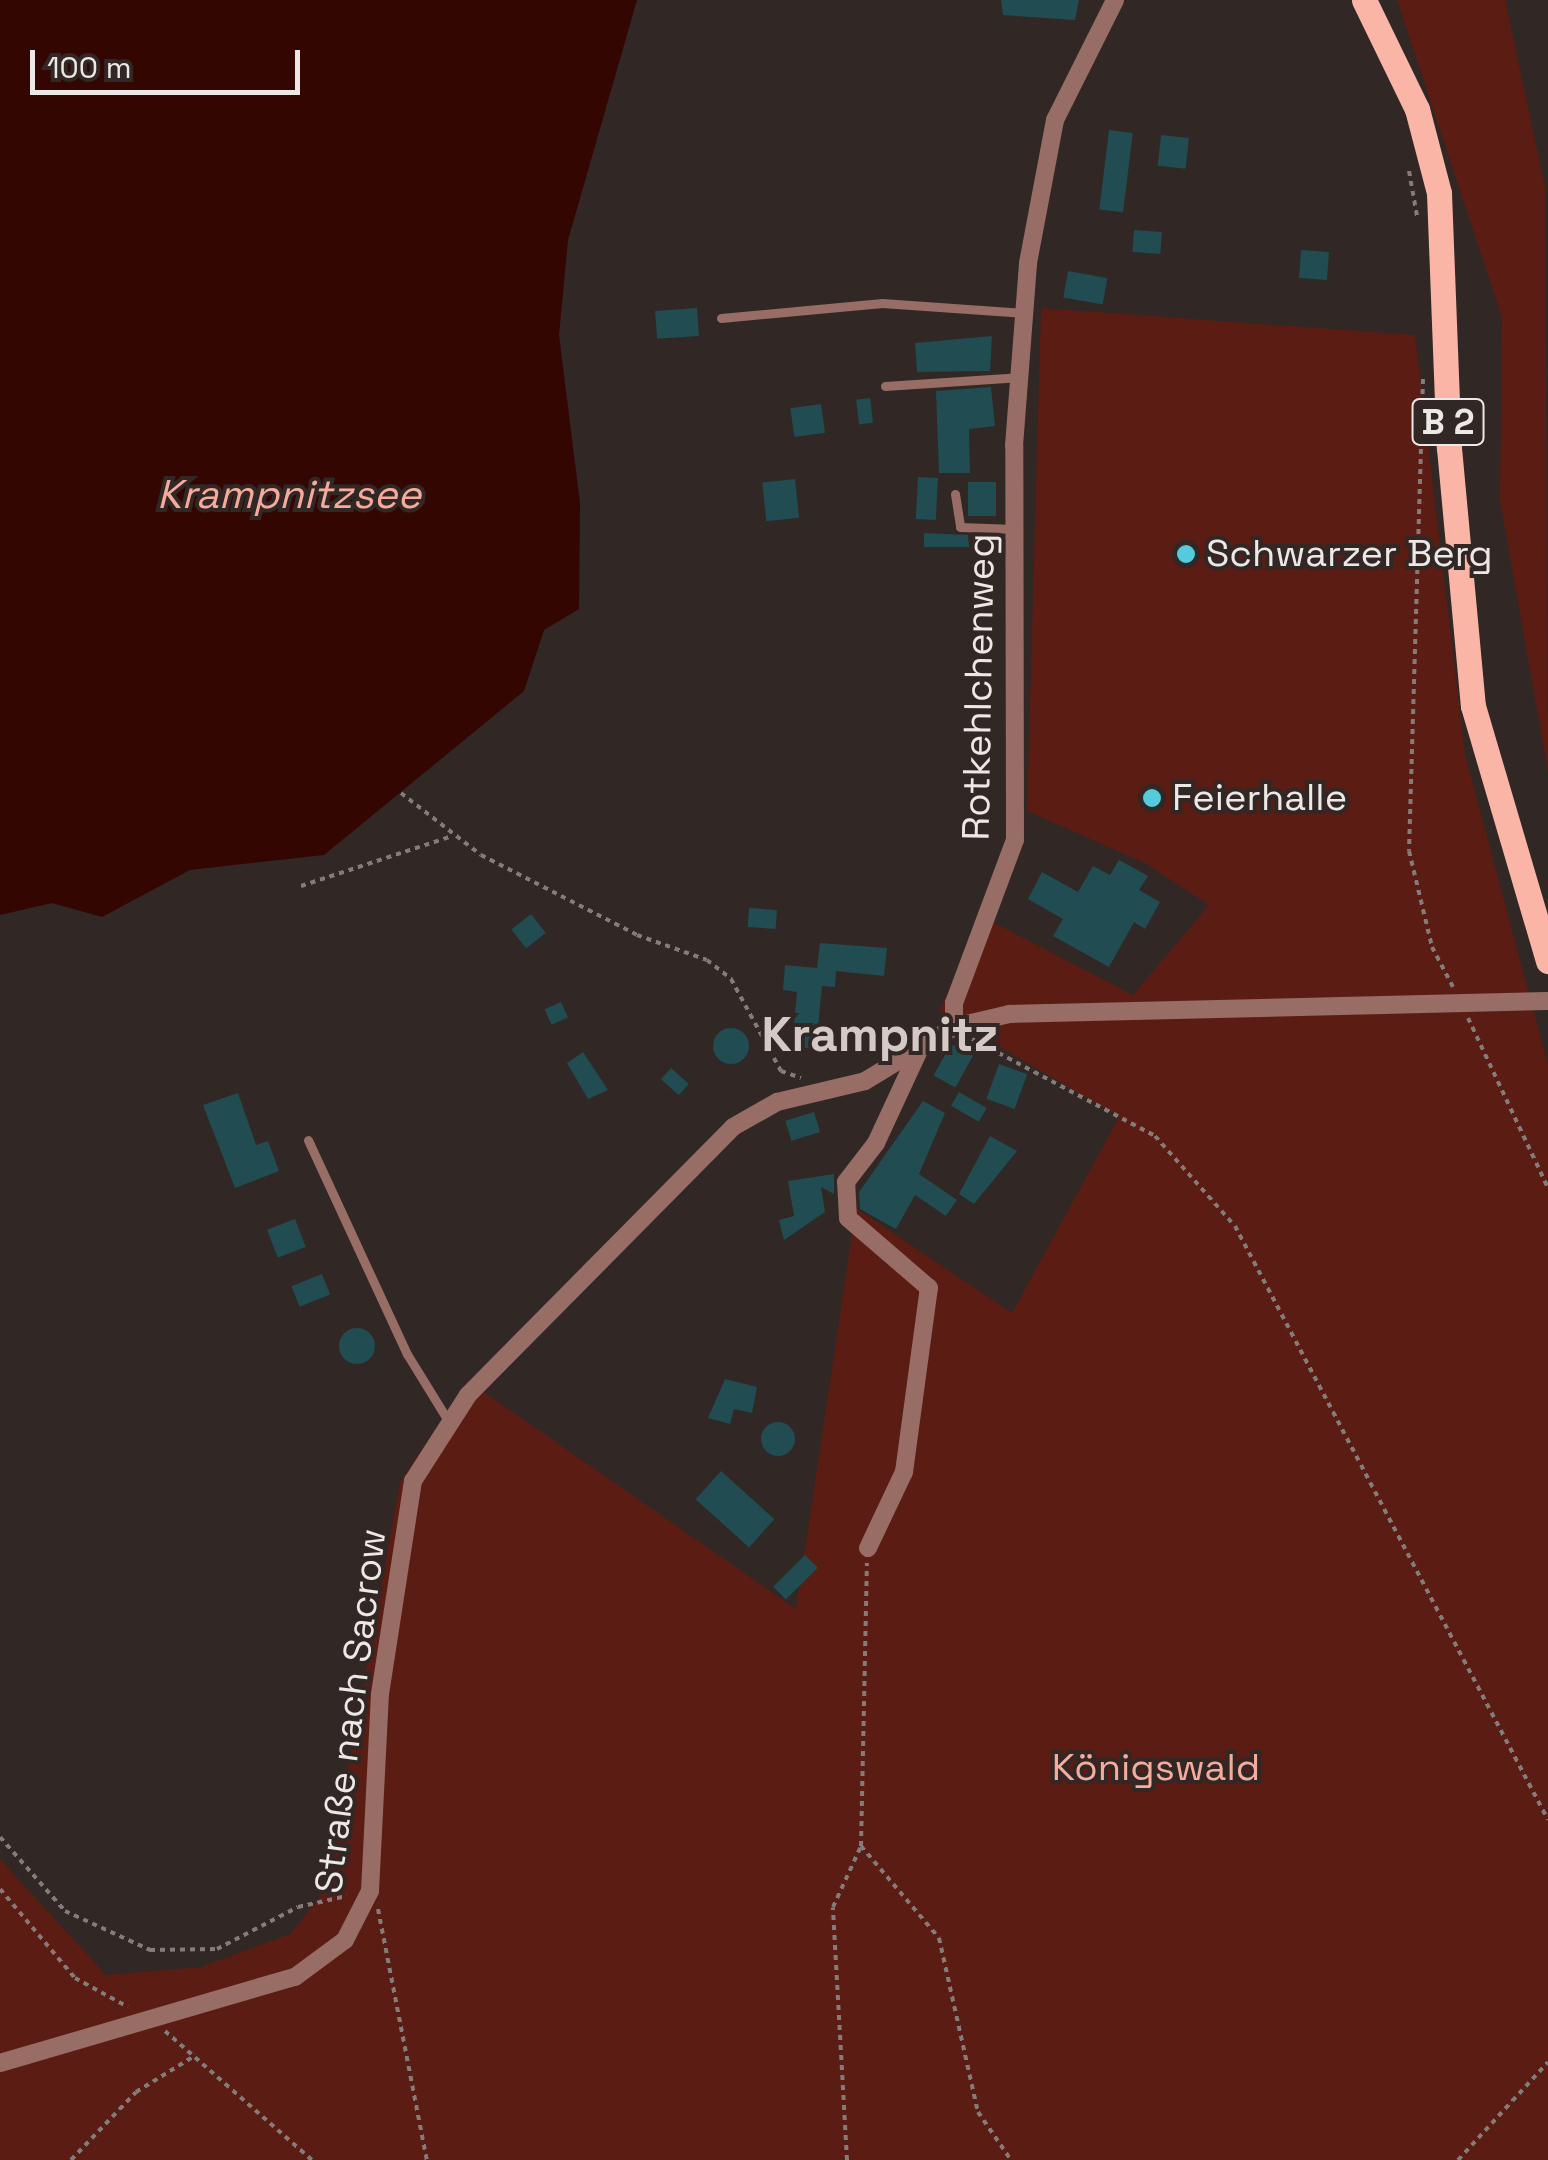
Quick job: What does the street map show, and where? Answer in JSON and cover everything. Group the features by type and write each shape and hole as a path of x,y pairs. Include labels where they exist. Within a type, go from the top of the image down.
{"main road":[{"name":"B 2","path":"1364,0 1416,109 1439,193 1448,448 1474,706 1548,961"}],"street":[{"name":"Rotkehlchenweg","path":"954,1027 954,1004 1015,840 1014,528 1020,377 1025,313 1055,120 1115,0"},
{"path":"954,1027 1009,1014 1548,1001"},
{"name":"Straße nach Sacrow","path":"0,2064 142,2014 295,1977 345,1940 370,1890 380,1694 412,1481 448,1419 732,1128 830,1087 865,1081 954,1027"},
{"path":"868,1548 904,1472 929,1288 848,1218 846,1182 876,1143 921,1046"}],"lane":[{"path":"720,318 882,303 1025,313"},
{"path":"884,386 1020,377"},
{"path":"955,494 960,527 1014,528"},
{"path":"308,1140 407,1354 448,1419"}],"path":[{"path":"1407,157 1419,228"},
{"path":"1424,361 1409,851 1432,947 1548,1188"},
{"path":"401,793 452,836 637,935 707,960 731,979 781,1071 830,1087"},
{"path":"302,886 452,836"},
{"path":"954,1027 1155,1136 1236,1226 1548,1820"},
{"path":"847,2160 833,1906 861,1846 868,1548"},
{"path":"0,1837 65,1910 150,1950 217,1949 298,1908 370,1890 384,1922 426,2160"},
{"path":"861,1846 940,1938 978,2112 1011,2160"},
{"path":"0,1889 75,1978 142,2014 197,2054 312,2160"},
{"path":"71,2160 136,2092 197,2054"},
{"path":"1458,2160 1548,2062"}],"green space":[{"path":"1397,0 1505,0 1545,187 1548,773 1500,500 1502,317"},
{"name":"Königswald","path":"1041,308 1415,335 1465,755 1548,1065 1548,2160 0,2160 0,1859 106,1975 201,1967 290,1934 326,1889 400,1482 468,1381 796,1609 856,1208 1012,1313 1119,1117 939,1011 983,917 1133,995 1209,905 1145,863 1027,811"}],"water":[{"name":"Krampnitzsee","path":"0,0 637,0 568,240 559,335 580,503 579,609 544,630 524,691 324,855 190,870 102,917 52,903 0,915"}],"building":[{"path":"1001,0 1079,0 1075,20 1003,15"},
{"path":"1109,130 1133,133 1123,212 1099,209"},
{"path":"1161,135 1189,138 1186,169 1158,166"},
{"path":"1134,230 1162,232 1160,254 1132,252"},
{"path":"1301,250 1329,252 1327,280 1299,278"},
{"path":"1068,271 1107,278 1103,305 1063,298"},
{"path":"697,308 699,336 657,339 655,311"},
{"path":"992,336 990,371 917,372 915,343"},
{"path":"991,387 995,426 969,429 970,473 939,473 936,391"},
{"path":"870,398 873,423 859,425 856,400"},
{"path":"821,404 825,433 794,437 790,408"},
{"path":"918,477 938,478 936,520 916,519"},
{"path":"795,479 799,518 766,521 762,482"},
{"path":"968,482 996,482 996,516 968,516"},
{"path":"924,533 968,535 969,547 924,547"},
{"path":"1119,860 1148,876 1139,890 1160,902 1145,929 1134,922 1109,967 1053,936 1063,919 1028,899 1042,872 1078,892 1093,866 1110,875"},
{"path":"749,908 777,910 776,929 748,927"},
{"path":"531,914 546,933 526,948 511,929"},
{"path":"820,943 887,948 884,976 836,971 835,987 822,986 816,1049 792,1046 797,992 783,990 785,965 817,968"},
{"path":"561,1002 568,1018 551,1025 545,1009"},
{"path":"731,1028 743,1034 749,1046 743,1058 731,1064 719,1058 713,1046 719,1034"},
{"path":"951,1044 973,1056 955,1088 934,1075"},
{"path":"583,1052 608,1090 588,1099 567,1063"},
{"path":"999,1064 1027,1074 1015,1109 986,1099"},
{"path":"671,1068 689,1084 679,1095 661,1079"},
{"path":"959,1092 987,1108 979,1122 951,1106"},
{"path":"238,1093 256,1145 268,1141 279,1171 235,1188 203,1105"},
{"path":"923,1101 945,1113 919,1174 957,1200 946,1216 915,1195 896,1229 860,1209 859,1192"},
{"path":"814,1112 820,1132 791,1141 785,1121"},
{"path":"990,1136 1017,1151 974,1204 959,1194"},
{"path":"834,1174 834,1194 821,1187 825,1212 784,1240 779,1220 794,1216 788,1181"},
{"path":"295,1219 306,1247 278,1258 267,1230"},
{"path":"322,1274 330,1294 300,1307 291,1286"},
{"path":"357,1328 370,1333 375,1346 370,1359 357,1364 344,1359 339,1346 344,1333"},
{"path":"725,1379 757,1387 752,1413 734,1409 730,1424 708,1418"},
{"path":"778,1422 790,1427 795,1439 790,1451 778,1456 766,1451 761,1439 766,1427"},
{"path":"721,1471 775,1519 749,1547 696,1499"},
{"path":"805,1555 818,1568 786,1600 773,1587"}],"place":[{"name":"Schwarzer Berg","path":"1186,554"},
{"name":"Feierhalle","path":"1152,798"}],"district":[{"name":"Krampnitz","path":"880,1035"}]}
